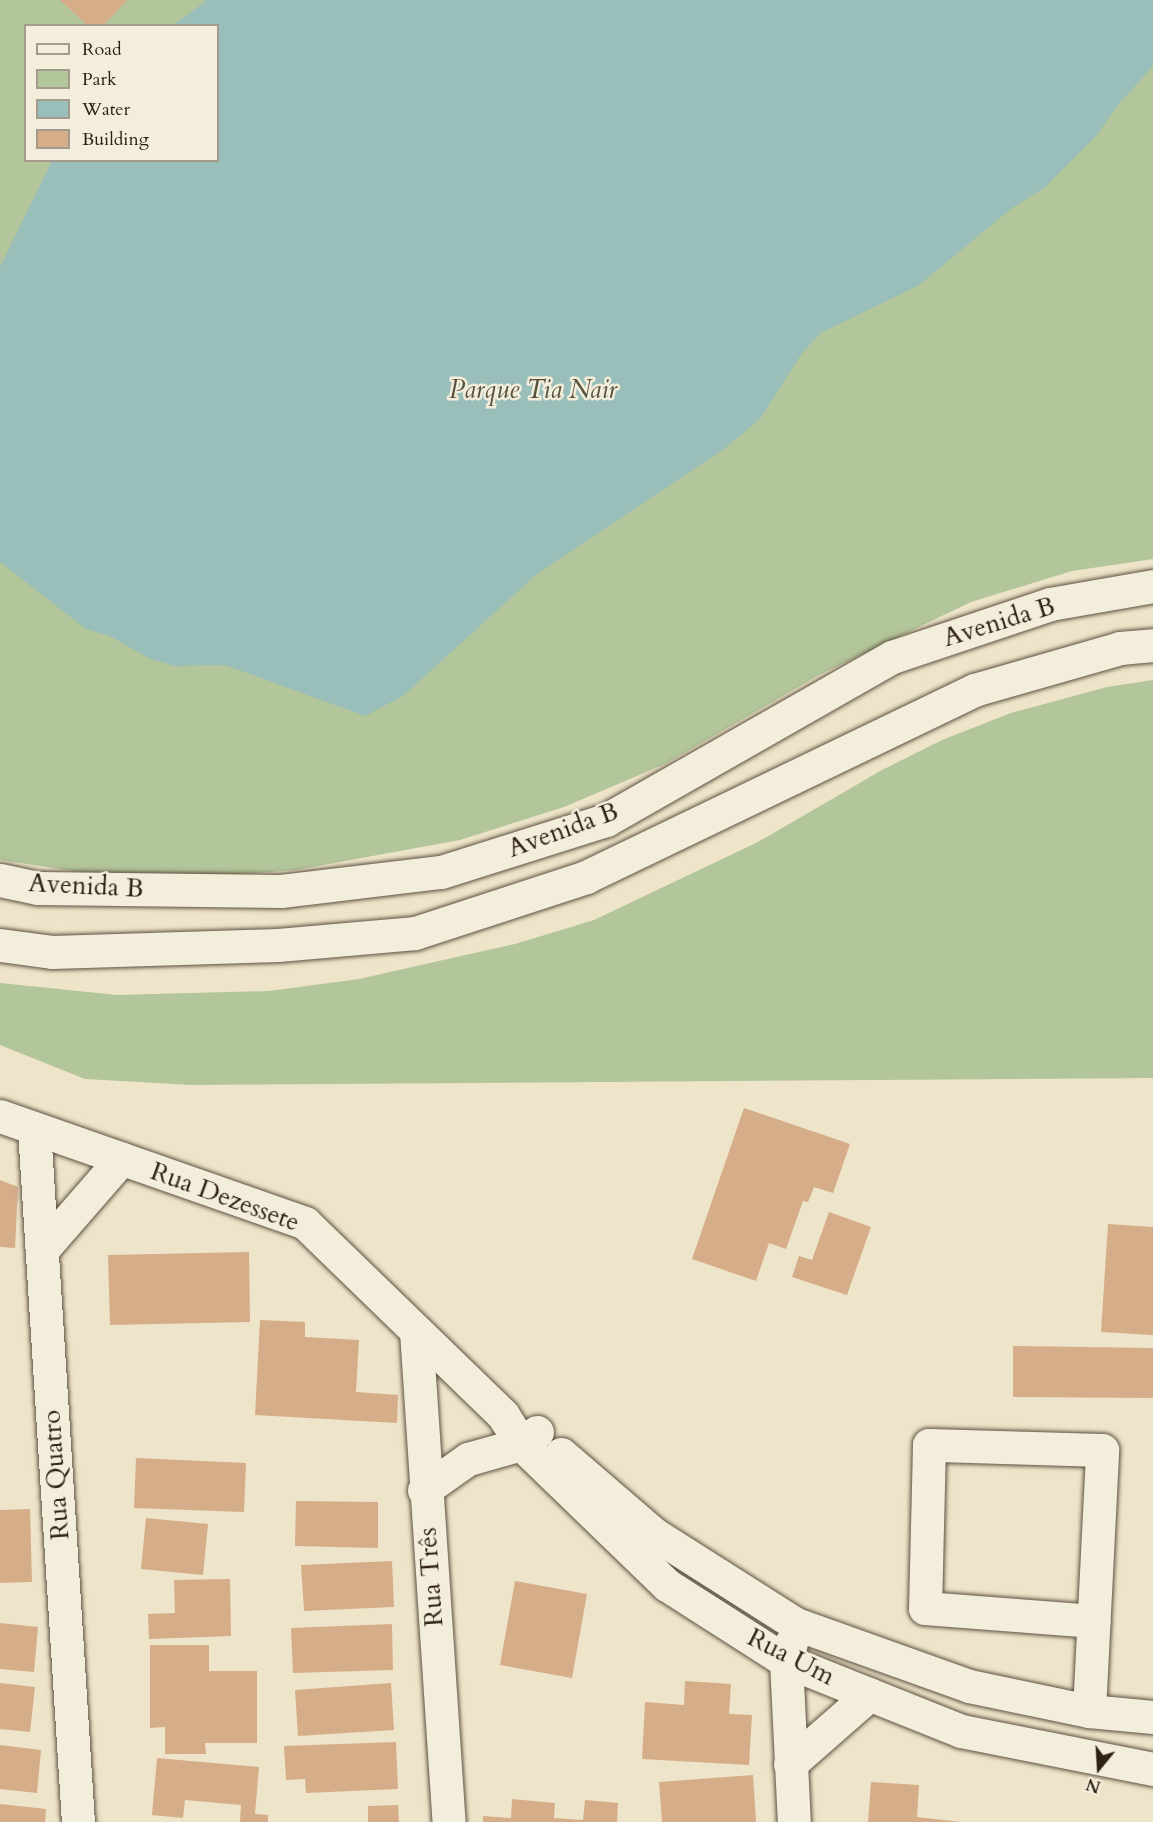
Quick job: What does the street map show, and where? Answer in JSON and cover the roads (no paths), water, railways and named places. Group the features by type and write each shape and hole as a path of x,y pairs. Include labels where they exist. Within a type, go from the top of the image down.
{"street":[{"name":"Avenida B","path":"0,880 38,888 281,891 441,872 606,820 892,657 1050,604 1153,586"},
{"name":"Avenida B","path":"0,945 64,952 278,945 415,933 586,877 975,690 1120,648 1153,645"},
{"name":"Rua Dezessete","path":"0,1116 305,1223 416,1331"},
{"name":"Rua Quatro","path":"34,1129 78,1822"},
{"path":"42,1250 121,1159"},
{"name":"Rua Um","path":"416,1331 529,1438 654,1534 796,1624 969,1686 1089,1711 1153,1717"},
{"name":"Rua Três","path":"416,1331 424,1490 449,1822"},
{"path":"424,1490 468,1459 529,1438"},
{"name":"Rua Um","path":"529,1438 668,1585 786,1661 961,1731 1153,1770"},
{"path":"1089,1711 1094,1621 1102,1450 929,1445 925,1608 1094,1621"},
{"path":"794,1822 786,1661 796,1624"},
{"path":"790,1764 870,1694"}],"water":[{"name":"Parque Tia Nair","path":"207,0 1153,0 1153,66 1117,106 1097,135 1044,188 1012,208 919,285 821,333 802,353 760,419 724,449 537,574 403,696 365,716 225,665 175,666 150,659 110,636 86,629 0,562 0,267 52,162 219,162 219,24 175,24"}]}
